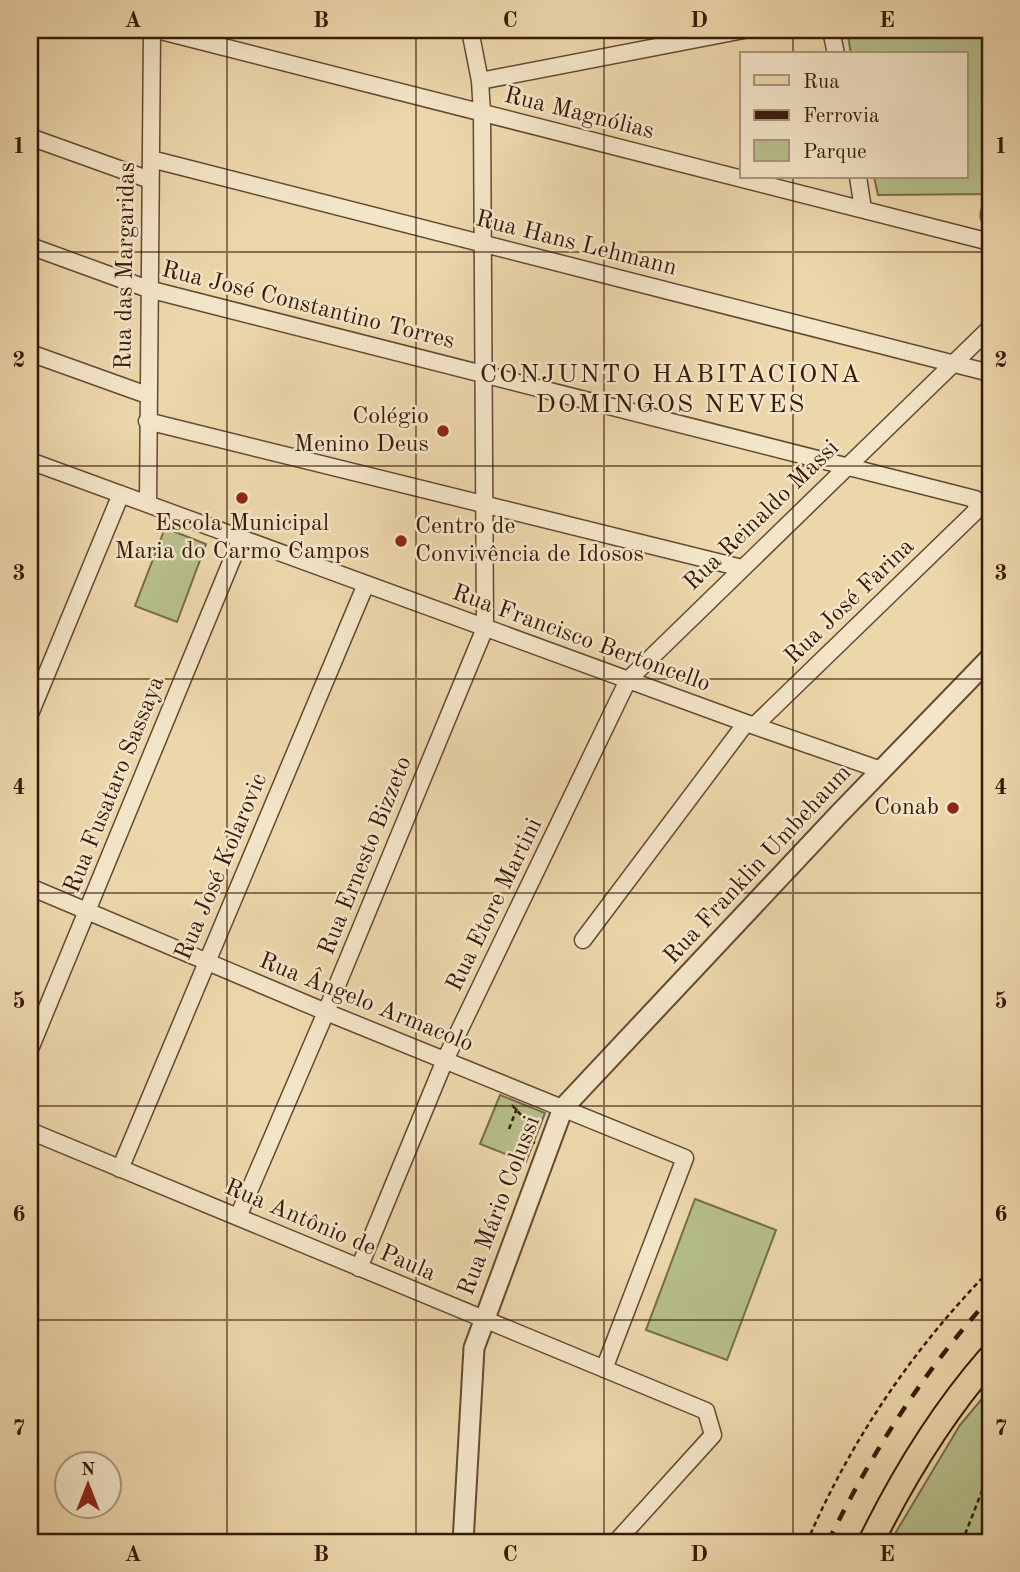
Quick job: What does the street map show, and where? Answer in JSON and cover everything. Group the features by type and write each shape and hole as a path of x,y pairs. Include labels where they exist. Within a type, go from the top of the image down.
{"main road":[{"path":"871,1542 930,1439 990,1358"}],"street":[{"name":"Rua das Margaridas","path":"148,503 152,30"},
{"name":"Rua Magnólias","path":"157,30 990,242"},
{"path":"470,30 480,80 482,113 485,628"},
{"path":"480,80 744,30"},
{"path":"831,30 836,52"},
{"path":"30,137 150,180"},
{"name":"Rua Hans Lehmann","path":"151,159 990,373"},
{"path":"858,178 863,209"},
{"name":"Rua José Constantino Torres","path":"30,246 148,289 975,499 977,510"},
{"name":"Rua Reinaldo Massi","path":"628,680 845,466 990,328"},
{"path":"30,353 147,395"},
{"path":"147,421 742,568"},
{"name":"Rua Francisco Bertoncello","path":"30,461 750,725 881,770"},
{"path":"30,714 121,494"},
{"name":"Rua José Farina","path":"583,940 750,725 977,510"},
{"name":"Rua Fusataro Sassaya","path":"30,1049 241,538"},
{"name":"Rua José Kolarovic","path":"120,1169 366,584"},
{"name":"Rua Ernesto Bizzeto","path":"238,1217 485,628"},
{"name":"Rua Franklin Umbehaum","path":"563,1108 990,658"},
{"name":"Rua Etore Martini","path":"359,1268 445,1060 628,680"},
{"name":"Rua Ângelo Armacolo","path":"30,887 326,1012 685,1158 604,1368"},
{"name":"Rua Mário Colussi","path":"480,1348 483,1321 563,1108"},
{"name":"Rua Antônio de Paula","path":"30,1131 483,1321 706,1411 713,1435 616,1542"},
{"path":"463,1542 480,1348"},
{"path":"475,1542 480,1348"}],"path":[{"path":"509,1102 530,1125 525,1139 537,1143"},
{"path":"509,1129 519,1102"},
{"path":"807,1542 846,1459 885,1396 959,1303 990,1270"},
{"path":"962,1542 982,1491 990,1478"}],"green space":[{"path":"847,30 990,30 990,194 878,195 874,178 968,178 968,52 851,52"},
{"path":"990,201 990,227 981,220 980,214 983,206"},
{"path":"165,528 206,544 177,622 135,606"},
{"path":"500,1095 545,1113 526,1162 480,1144"},
{"path":"695,1199 776,1230 727,1360 646,1330"},
{"path":"990,1389 990,1542 890,1542 960,1425"}],"railway":[{"path":"828,1542 862,1476 900,1414 943,1355 990,1298"}],"place":[{"name":"Colégio Menino Deus","path":"443,431"},
{"name":"Escola Municipal Maria do Carmo Campos","path":"242,498"},
{"name":"Centro de Convivência de Idosos","path":"401,541"},
{"name":"Conab","path":"953,808"}],"district":[{"name":"CONJUNTO HABITACIONA DOMINGOS NEVES","path":"671,390"}]}
